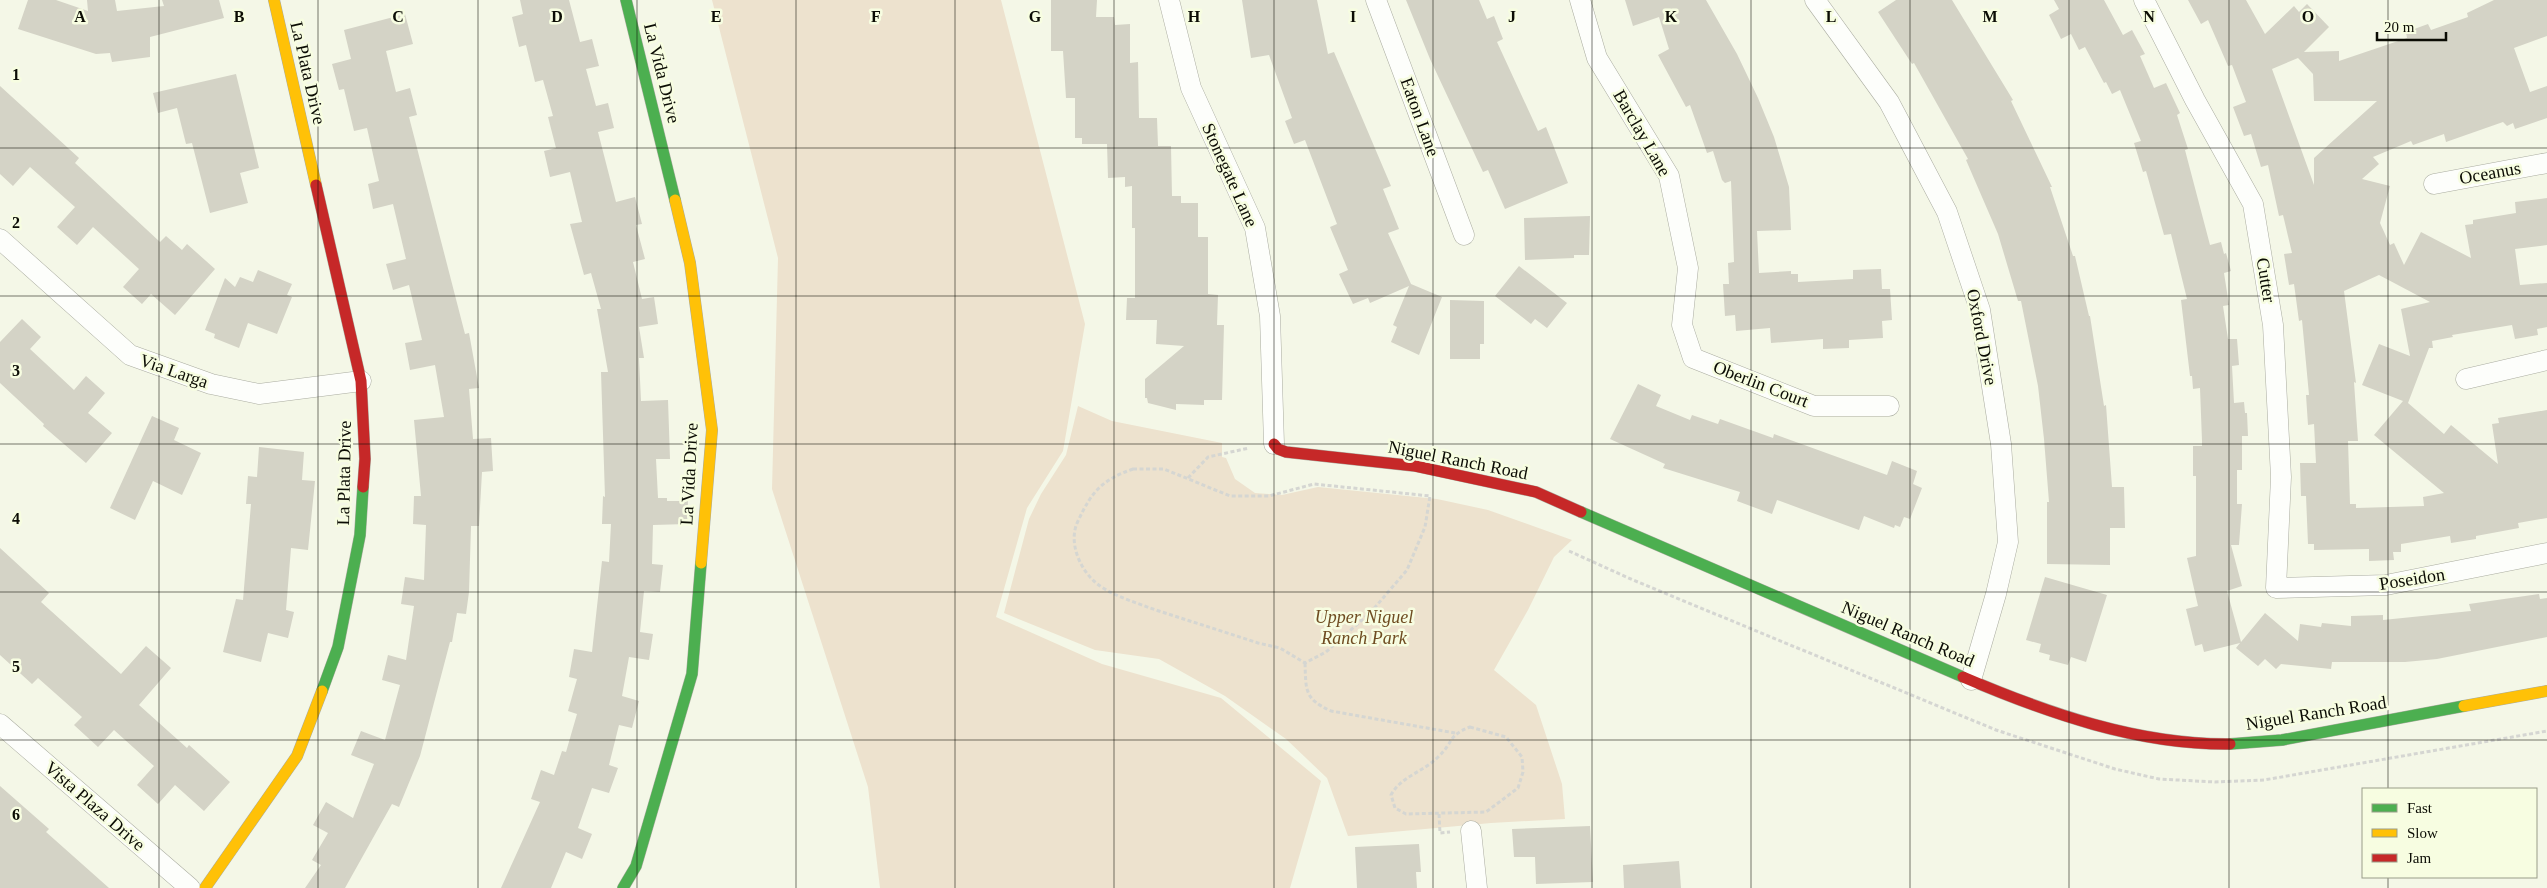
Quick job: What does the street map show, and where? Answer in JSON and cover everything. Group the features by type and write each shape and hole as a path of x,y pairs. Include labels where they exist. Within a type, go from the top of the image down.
{"street":[{"name":"La Plata Drive","path":"205,888 297,756 338,647 360,535 365,459 360,382 274,0"},
{"name":"La Vida Drive","path":"623,888 636,866 692,674 712,430 690,263 626,0"},
{"name":"Stonegate Lane","path":"1169,0 1191,88 1255,228 1270,316 1274,444"},
{"name":"Eaton Lane","path":"1376,0 1464,235"},
{"name":"Barclay Lane","path":"1580,0 1597,58 1669,176 1688,268 1682,325 1693,358"},
{"name":"Oxford Drive","path":"1815,0 1889,102 1947,212 1980,310 2001,444 2008,542 1996,594 1971,680"},
{"name":"Cutter","path":"2144,0 2195,100 2253,204 2273,325 2281,477 2276,588"},
{"name":"Oceanus","path":"2434,184 2547,163"},
{"name":"Via Larga","path":"0,239 130,355 211,384 259,394 360,382"},
{"name":"Oberlin Court","path":"1693,358 1814,406 1889,406"},
{"path":"2466,379 2547,360"},
{"name":"Niguel Ranch Road","path":"1274,444 1278,450 1286,452 1415,466 1536,492 1971,680 2069,717 2116,730 2173,740 2228,744 2282,740 2547,691"},
{"name":"Poseidon","path":"2276,588 2386,585 2547,553"},
{"name":"Vista Plaza Drive","path":"0,724 190,888"},
{"path":"1471,831 1477,888"}],"path":[{"path":"1188,478 1208,457 1274,444"},
{"path":"1133,469 1164,469 1230,496 1245,498 1269,496 1314,484 1430,496 1425,527 1406,570 1371,612 1326,652 1305,663 1280,648 1258,643 1121,598 1095,582 1079,562 1074,546 1075,526 1088,499 1111,477 1133,469"},
{"path":"1305,663 1307,691 1315,704 1331,712 1456,733 1470,727 1506,737 1522,757 1523,772 1518,788 1486,812 1406,814 1395,808 1391,795 1398,783 1418,773 1440,756 1456,733"}],"green space":[{"path":"712,0 1001,0 1085,324 1063,451 1027,508 996,617 1102,664 1221,698 1321,781 1290,888 880,888 868,787 772,489 778,258"},
{"name":"Upper Niguel Ranch Park","path":"1078,406 1112,421 1222,443 1222,457 1226,458 1235,479 1255,493 1282,495 1318,487 1437,499 1488,510 1572,540 1554,557 1528,610 1494,670 1536,705 1562,784 1565,819 1491,823 1348,836 1327,778 1286,739 1225,696 1159,659 1095,650 1004,613 1029,519 1041,494 1066,455"}],"building":[{"path":"28,0 56,0 88,11 87,0 115,0 117,11 164,6 162,0 219,0 224,18 150,37 150,57 112,62 110,53 96,54 18,29"},
{"path":"520,0 569,0 580,42 592,39 599,66 586,69 596,106 608,103 614,128 598,132 616,202 635,197 642,224 636,225 645,259 633,262 642,299 654,297 658,324 639,327 644,358 639,358 641,401 668,400 670,459 656,459 658,498 667,498 667,501 688,501 687,524 653,525 652,564 663,565 660,592 644,591 640,632 653,634 649,660 629,657 622,696 639,701 632,728 619,725 609,765 618,768 609,793 592,788 578,828 592,834 582,859 566,852 551,888 501,888 540,802 531,799 541,770 554,775 562,751 566,752 577,714 568,711 577,679 569,677 574,649 592,652 602,561 609,562 611,524 602,524 603,496 605,497 601,372 608,372 597,309 601,309 591,273 584,275 570,224 582,222 570,172 550,177 544,151 556,148 548,117 553,116 543,80 535,82 526,45 519,47 512,17 523,14"},
{"path":"1051,0 1097,0 1096,17 1114,17 1115,25 1130,24 1130,63 1138,62 1139,118 1157,118 1158,146 1171,146 1172,196 1181,196 1181,203 1198,203 1198,237 1208,237 1208,294 1218,295 1217,325 1224,325 1222,400 1204,400 1204,405 1176,404 1176,410 1148,403 1147,398 1145,398 1145,379 1184,346 1156,344 1157,320 1126,320 1127,298 1135,298 1135,228 1132,228 1132,186 1125,187 1125,177 1108,178 1107,144 1082,144 1082,138 1075,138 1075,98 1066,98 1063,51 1051,51"},
{"path":"1242,0 1317,0 1328,54 1334,52 1391,186 1383,189 1399,229 1388,233 1411,284 1442,297 1419,355 1391,342 1397,327 1393,325 1409,286 1370,303 1368,298 1353,304 1339,274 1348,270 1330,227 1337,224 1305,140 1294,144 1285,121 1292,118 1269,55 1251,58"},
{"path":"1406,0 1479,0 1487,19 1494,16 1503,39 1497,42 1538,131 1546,127 1568,183 1505,209 1488,170 1483,172 1430,59"},
{"path":"1625,0 1706,0 1737,54 1758,98 1774,137 1789,187 1791,230 1757,231 1759,273 1791,271 1791,274 1798,274 1798,282 1853,279 1853,270 1881,269 1882,289 1890,289 1892,320 1882,321 1883,338 1849,340 1849,348 1823,349 1823,339 1771,343 1770,328 1736,331 1735,315 1725,316 1723,284 1729,284 1728,263 1734,262 1731,181 1725,183 1722,180 1713,151 1707,153 1690,105 1686,107 1658,55 1669,49 1659,17 1633,26"},
{"path":"1896,0 1952,0 2013,100 2011,101 2052,187 2050,187 2073,256 2075,256 2090,316 2104,406 2106,405 2112,487 2124,487 2125,528 2110,528 2110,565 2047,564 2047,502 2049,502 2044,439 2038,386 2021,301 2018,301 1998,234 1966,160 1968,159 1914,63 1912,64 1878,12"},
{"path":"2054,0 2104,0 2123,35 2132,30 2145,54 2140,56 2154,88 2166,83 2180,113 2177,115 2188,149 2185,150 2210,245 2221,242 2224,254 2226,253 2231,271 2224,273 2229,305 2223,306 2228,339 2237,339 2239,365 2232,366 2234,403 2244,402 2245,413 2247,413 2248,436 2242,436 2242,470 2237,470 2237,504 2242,504 2239,545 2231,545 2242,586 2227,591 2241,642 2265,613 2298,641 2300,624 2321,627 2322,623 2351,626 2351,616 2383,615 2383,620 2471,611 2469,604 2539,594 2540,599 2547,598 2547,637 2437,659 2405,662 2332,662 2331,669 2281,664 2276,669 2265,659 2258,666 2236,648 2240,643 2204,652 2202,644 2195,646 2186,609 2198,606 2187,558 2196,556 2196,476 2193,476 2193,446 2202,446 2202,441 2200,388 2193,389 2192,376 2190,376 2181,300 2187,299 2171,234 2164,235 2146,171 2143,172 2134,143 2141,141 2120,90 2112,94 2085,47 2079,50 2071,34 2061,39 2049,15 2059,9"},
{"path":"2188,0 2246,0 2265,34 2294,6 2299,12 2307,4 2329,27 2304,52 2339,51 2339,61 2407,38 2406,32 2428,24 2431,30 2468,17 2467,13 2494,0 2547,0 2547,36 2514,48 2530,92 2547,86 2547,118 2515,129 2513,123 2507,126 2503,122 2446,142 2444,134 2413,145 2411,141 2373,157 2379,164 2362,179 2390,186 2380,223 2390,245 2394,243 2404,265 2421,232 2471,258 2465,225 2473,224 2473,220 2516,213 2515,202 2547,198 2547,245 2515,249 2520,285 2547,283 2547,327 2537,329 2538,335 2515,339 2512,325 2452,335 2453,337 2432,341 2433,348 2429,348 2408,403 2444,434 2451,425 2498,464 2492,424 2499,423 2498,418 2547,410 2547,518 2518,523 2519,528 2476,536 2476,539 2451,543 2450,536 2401,544 2401,552 2393,552 2394,560 2369,561 2369,549 2314,550 2314,544 2308,544 2306,496 2301,496 2300,463 2316,463 2314,424 2308,425 2306,395 2309,395 2302,320 2299,321 2294,284 2289,285 2284,254 2292,253 2283,215 2279,216 2268,165 2261,167 2251,134 2244,136 2233,107 2246,102 2232,65 2228,66 2208,20 2201,24","holes":["2298,58 2313,74 2314,101 2377,101 2314,158 2314,185 2272,69","2379,275 2430,302 2401,309 2410,356 2379,344 2362,385 2403,401 2374,435 2444,493 2423,497 2424,506 2356,508 2356,504 2350,504 2348,441 2358,441 2354,382 2356,383 2344,291"]},
{"path":"405,14 413,44 386,51 396,92 410,88 417,115 409,117 465,334 469,333 479,388 469,389 473,439 491,438 493,471 482,472 479,526 471,526 469,592 466,614 457,613 452,642 450,642 420,756 399,807 392,804 345,888 305,888 321,865 312,860 328,833 313,825 326,802 353,818 374,764 351,755 361,731 385,740 400,685 382,680 388,655 406,660 414,606 401,604 405,577 424,580 426,525 413,524 414,496 421,496 414,420 444,417 435,365 410,370 405,343 422,340 409,285 393,290 386,264 406,259 393,204 373,209 368,184 379,181 367,128 354,131 344,89 339,90 332,64 351,59 344,30"},
{"path":"236,74 259,168 240,173 248,203 210,213 192,143 186,144 177,108 158,113 153,93"},
{"path":"0,86 79,158 75,163 160,242 166,236 182,250 187,244 215,269 175,315 151,294 142,304 123,287 139,269 93,227 77,245 57,227 75,207 30,167 13,186 0,174"},
{"path":"1590,216 1589,255 1574,255 1574,258 1525,260 1524,218"},
{"path":"1519,266 1567,303 1547,328 1535,319 1531,324 1495,296"},
{"path":"258,270 292,284 287,295 292,297 277,334 248,323 239,348 214,338 215,334 205,330 225,278 235,287 240,277 253,282"},
{"path":"1450,300 1484,301 1484,344 1480,344 1480,359 1450,359"},
{"path":"22,319 41,337 30,349 74,390 86,376 105,393 88,413 112,433 86,463 43,426 44,424 0,383 0,342"},
{"path":"1638,384 1661,395 1656,406 1690,420 1692,415 1718,424 1720,419 1773,438 1774,434 1887,475 1892,461 1917,471 1913,484 1922,488 1910,519 1904,517 1900,527 1895,525 1894,528 1864,516 1859,530 1777,500 1772,514 1737,501 1740,492 1663,468 1665,464 1610,439"},
{"path":"152,416 179,428 174,440 201,453 182,495 153,481 135,520 110,508"},
{"path":"259,447 304,452 302,480 315,481 308,550 291,548 286,610 294,612 288,638 268,633 261,662 223,652 236,599 243,600 251,504 246,504 248,476 257,477"},
{"path":"0,548 49,593 41,602 121,674 146,646 171,668 139,705 187,748 189,745 230,782 204,811 175,785 158,804 137,785 154,766 114,730 98,747 74,725 82,717 38,678 32,684 0,655"},
{"path":"2045,577 2107,595 2086,662 2071,657 2068,665 2049,660 2050,655 2039,652 2041,644 2026,640"},
{"path":"0,786 49,829 46,832 109,888 0,888"},
{"path":"1590,826 1593,882 1536,884 1535,857 1514,857 1512,829"},
{"path":"1419,844 1421,872 1416,872 1417,888 1357,888 1355,847"},
{"path":"1679,861 1681,888 1624,888 1623,865"}],"traffic: fast":[{"path":"626,0 675,200"},
{"path":"322,691 338,647 360,535 363,487"},
{"path":"1581,512 1963,677"},
{"path":"623,888 636,866 692,674 701,563"},
{"path":"2230,744 2282,740 2464,706"}],"traffic: slow":[{"path":"274,0 316,185"},
{"path":"675,200 690,263 712,430 701,563"},
{"path":"205,888 297,756 322,691"},
{"path":"2464,706 2547,691"}],"traffic: jam":[{"path":"316,185 361,381 365,459 363,487"},
{"path":"1274,444 1278,449 1286,452 1415,466 1536,492 1581,512"},
{"path":"1963,677 2027,703 2127,733 2196,743 2230,744"}]}
